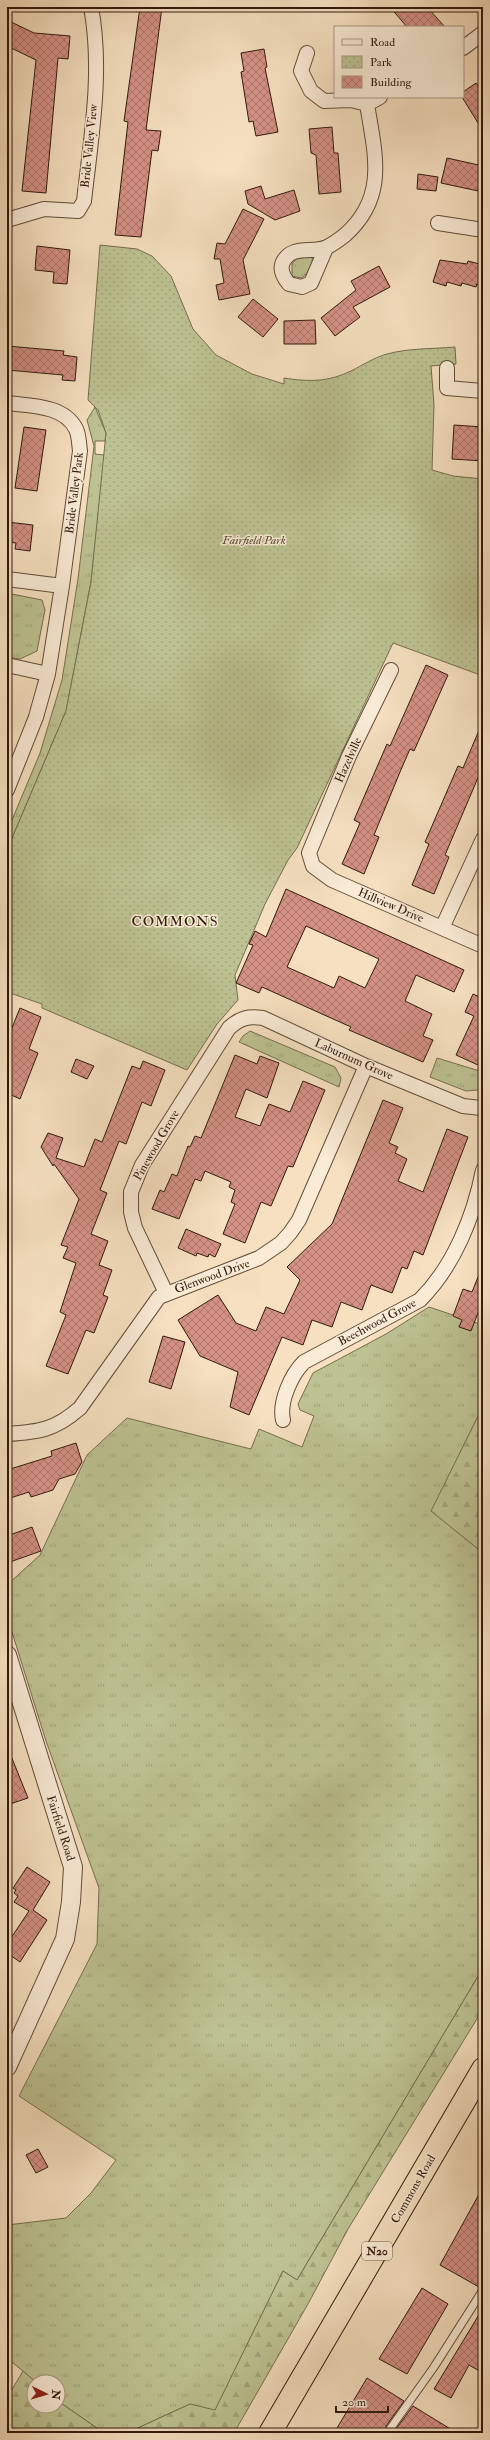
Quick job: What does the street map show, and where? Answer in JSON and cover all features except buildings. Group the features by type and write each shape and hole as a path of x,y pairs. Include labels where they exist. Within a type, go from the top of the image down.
{"highway":[{"name":"Commons Road","path":"270,2433 483,2069"}],"street":[{"name":"Bride Valley View","path":"7,220 44,209 78,211 84,202 97,69 96,32 91,7"},
{"path":"464,47 483,33"},
{"path":"307,53 301,71 311,91 324,101 351,100 367,104 378,98"},
{"path":"326,248 344,235 356,223 373,196 376,176 367,104"},
{"path":"438,224 483,230"},
{"path":"447,368 447,388 483,391"},
{"name":"Bride Valley Park","path":"7,403 52,409 66,415 77,430 80,451 62,586 48,674 36,717 7,790"},
{"path":"7,579 62,586"},
{"path":"7,665 48,674"},
{"name":"Hazelville","path":"309,853 349,756 391,670"},
{"path":"442,928 483,839"},
{"name":"Hillview Drive","path":"309,853 313,866 332,880 483,946"},
{"name":"Laburnum Grove","path":"229,1028 238,1020 248,1017 263,1018 366,1066 463,1106 482,1110"},
{"name":"Pinewood Grove","path":"166,1293 134,1228 131,1212 131,1192 142,1165 229,1028"},
{"name":"Glenwood Drive","path":"7,1434 42,1431 67,1419 80,1408 153,1304 166,1293 259,1258 281,1243 300,1219 366,1066"},
{"name":"Beechwood Grove","path":"282,1420 280,1409 294,1374 304,1362 420,1300 430,1289 451,1259 462,1237 483,1170"},
{"name":"Fairfield Road","path":"7,1655 73,1867 71,1902 65,1939 7,2067"}],"lane":[{"path":"390,2429 434,2367 483,2290"}],"green space":[{"name":"Fairfield Park","path":"100,245 137,249 152,256 171,276 193,329 216,355 252,374 284,384 284,378 318,380 343,375 377,358 395,352 455,347 456,364 431,366 434,405 432,470 453,476 483,479 483,676 393,643 297,848 288,860 265,904 235,975 238,1000 217,1024 187,1070 42,1008 42,1004 7,992 7,850 66,711 91,582 106,433 98,410 88,400"},
{"path":"312,256 311,265 302,278 292,276 292,264 296,259"},
{"path":"95,407 106,433 105,441 95,441 95,454 104,455 104,461 91,582 66,711 7,850 7,832 40,753 62,680 78,579 94,446 87,420"},
{"path":"7,593 42,600 45,610 37,651 20,659 7,657"},
{"path":"250,1031 335,1067 341,1078 339,1087 239,1042 243,1036"},
{"path":"437,1058 483,1072 483,1084 478,1090 466,1091 430,1077"},
{"path":"429,1307 483,1325 483,1406 432,1511 483,1553 483,1968 297,2280 283,2271 215,2411 190,2404 127,2433 104,2433 66,2407 66,2374 26,2374 7,2358 7,2225 66,2218 91,2193 116,2160 19,2096 97,1944 99,1888 46,1741 7,1616 7,1585 40,1555 87,1455 127,1418 251,1449 259,1429 302,1447 314,1416 300,1410 298,1404 313,1373 386,1334"},
{"path":"483,1406 483,1553 431,1511"},
{"path":"483,1968 483,2009 348,2229 308,2304 234,2433 219,2433 211,2428 208,2433 127,2433 190,2404 215,2410 283,2271 297,2280"},
{"path":"23,2371 27,2374 26,2414 66,2414 66,2407 104,2433 7,2433 7,2398"}],"district":[{"name":"COMMONS","path":"175,921"}]}
